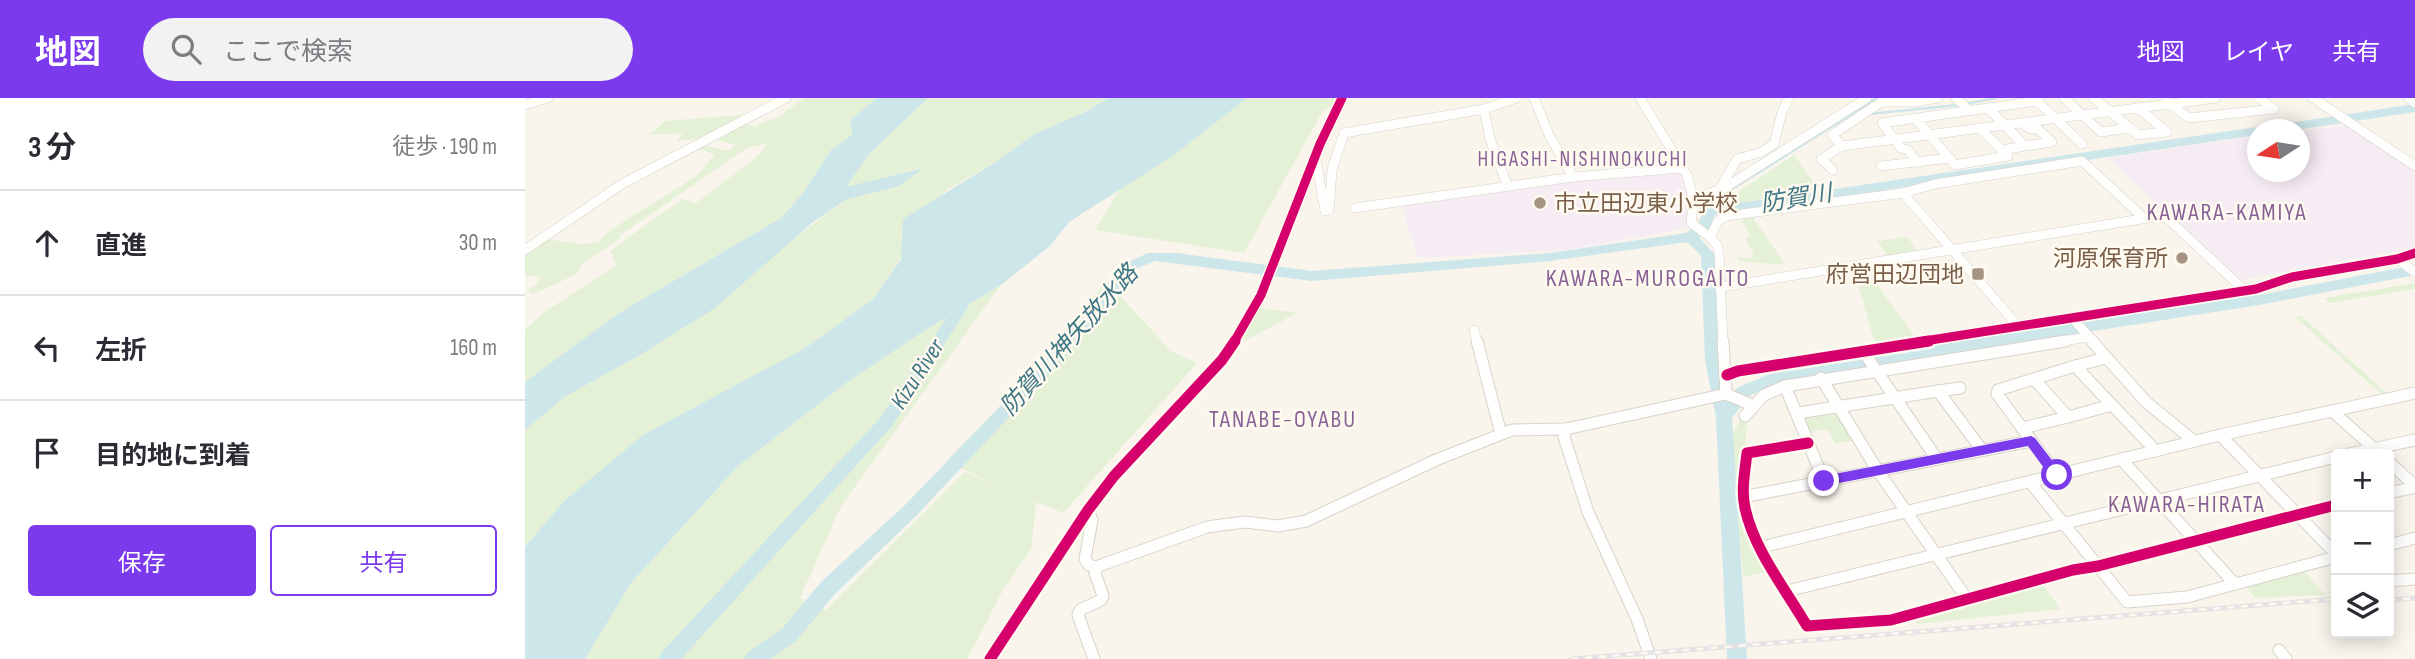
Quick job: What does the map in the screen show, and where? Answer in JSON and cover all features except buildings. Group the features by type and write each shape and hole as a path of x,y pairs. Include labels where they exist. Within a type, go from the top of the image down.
{"street":[{"path":"525,105 548,98"},
{"path":"525,250 622,184 786,98"},
{"path":"1316,160 1325,211 1329,210 1328,199 1336,151 1344,133 1484,109 1517,98"},
{"path":"1534,98 1549,135 1573,177"},
{"path":"1640,98 1682,168 1694,199 1691,218 1693,225 1717,245 1727,375 1724,396"},
{"path":"1694,199 1707,196 1721,187 1737,159 1769,148 1777,142 1781,109 1789,98"},
{"path":"1721,187 1726,187 1867,98"},
{"path":"1832,135 1884,100 1915,102 1937,98"},
{"path":"2064,98 2101,132 2129,128"},
{"path":"2094,98 2138,135 2167,132 2138,108"},
{"path":"1832,170 1821,159 1842,146 2138,108 2166,101 2215,98"},
{"path":"2166,101 2189,118 2274,109 2259,98"},
{"path":"2313,98 2415,166"},
{"path":"2409,98 2415,103"},
{"path":"1917,162 1882,123 1916,119 1963,104 1988,108 2036,100 2082,144"},
{"path":"1988,108 2025,146"},
{"path":"1484,109 1490,139 1507,185"},
{"path":"1916,119 1955,165 2008,156 1979,128"},
{"path":"2001,150 2052,142 2038,129 2030,130 2022,123"},
{"path":"1823,126 1842,146"},
{"path":"1881,166 1949,158"},
{"path":"1708,236 1718,221 1726,216 1903,193 1935,184 2082,161 2145,219"},
{"path":"1355,208 1507,185 1682,168"},
{"path":"1903,193 2018,327"},
{"path":"1722,287 2160,216 2168,219 2244,290"},
{"path":"1745,416 1749,404 1764,395 1870,360 2018,327 2244,290 2292,277 2397,259 2415,253"},
{"path":"2397,259 2411,269"},
{"path":"2074,319 2146,402 2194,441"},
{"path":"1474,330 1501,433"},
{"path":"1727,375 2087,335"},
{"path":"2057,475 1997,394 1998,390 2106,358"},
{"path":"1870,360 1937,459"},
{"path":"2075,366 2156,451"},
{"path":"1821,378 1878,471 1967,599"},
{"path":"2035,380 2069,417"},
{"path":"1785,386 1824,481"},
{"path":"1798,413 1960,388"},
{"path":"1938,391 1982,450"},
{"path":"1762,547 2194,441 2415,393"},
{"path":"1088,510 1092,520 1085,559 1089,565 1096,567 1207,527 1245,522 1277,526 1306,521 1436,460 1501,433 1530,428 1566,429 1724,396 1749,404"},
{"path":"2022,428 2112,405"},
{"path":"2332,411 2374,449"},
{"path":"1566,429 1564,437 1578,487 1637,619 1651,659"},
{"path":"2220,435 2331,550"},
{"path":"2386,449 2415,440"},
{"path":"1744,494 1753,495 2031,441"},
{"path":"1808,443 1747,453 1744,494 1745,510 1762,547 1807,626 1891,620 2073,570 2098,566 2331,506"},
{"path":"1787,591 2331,458"},
{"path":"2121,459 2235,584"},
{"path":"2394,467 2415,487"},
{"path":"2030,482 2127,602 2187,597 2331,556"},
{"path":"2394,492 2415,487"},
{"path":"2394,544 2415,538"},
{"path":"1094,659 1078,615 1080,610 1101,600 1103,596 1095,573 1096,567"},
{"path":"2394,581 2415,579"}],"shaded area":[{"path":"2347,125 2415,172 2415,248 2239,280 2108,158 2247,137 2247,182 2310,182 2310,130"},
{"path":"1671,171 1681,174 1688,194 1687,228 1567,250 1418,258 1401,203 1505,188"}],"green space":[{"path":"804,98 877,98 850,120 852,135 831,150 803,193 781,218 619,313 525,382 525,329 549,309 617,265 610,251 682,199 696,203 759,155 768,143 747,148 619,236 621,238 581,265 577,274 533,294 528,290 539,282 540,277 525,275 525,252 544,239 584,244 598,242 612,229 698,175 715,154 697,148 703,145 727,151 736,145 709,138 741,122 754,127 781,115"},
{"path":"928,98 1108,98 945,191 873,299 807,347 564,501 525,547 525,430 566,396 640,355 845,200 899,186 920,168 845,188 869,154"},
{"path":"1226,98 1341,98 1322,112 1244,253 1095,230 1151,138"},
{"path":"752,114 703,138 676,141 683,133 650,135 665,121"},
{"path":"1794,155 1819,189 1715,207"},
{"path":"1752,217 1786,265 1739,261 1738,257 1753,258 1753,252 1745,238 1751,237 1741,219"},
{"path":"1907,237 1921,254 1891,259 1877,241"},
{"path":"1867,271 1918,341 1876,347 1855,273"},
{"path":"1107,282 1171,351 1197,363 1063,513 1036,502 1031,549 1003,590 967,659 585,659 631,583 738,466 846,383 927,329 1001,285 841,506 800,598 826,610 965,472 999,486 946,461 1005,401"},
{"path":"2415,283 2415,289 2330,303 2324,298"},
{"path":"1258,308 1297,313 1245,341 1242,335"},
{"path":"2301,316 2391,397 2386,398 2295,317"},
{"path":"1841,413 1858,440 1835,443 1827,429 1810,432 1806,418"},
{"path":"1742,416 1747,420 1741,510 1770,571 1744,577 1735,511 1732,436"},
{"path":"2304,571 2325,595 2255,598 2246,586"},
{"path":"2042,584 2061,609 1917,624 1915,618"}],"water":[{"path":"877,98 928,98 869,154 846,187 923,168 899,186 845,200 812,223 715,308 640,355 566,396 525,430 525,382 619,313 781,218 803,193 831,150 852,135 850,120"},
{"path":"1108,98 1247,98 1174,155 1069,222 1050,246 1001,285 927,329 846,383 738,466 631,583 585,659 525,659 525,547 564,501 643,435 807,347 873,299 901,259 903,219 996,162 1033,135 1085,112"}],"waterway":[{"path":"1709,212 1713,201 1877,98"},
{"path":"1965,104 1996,98"},
{"path":"1868,114 1958,105"},
{"name":"防賀川","path":"2310,124 2415,108"},
{"name":"防賀川","path":"1690,237 1704,226 1709,212 1718,210 2247,132"},
{"name":"防賀川神矢放水路","path":"754,659 789,635 828,588 910,511 1054,360 1129,267 1153,256 1312,276 1550,257 1690,237"},
{"name":"防賀川","path":"1690,237 1701,245 1708,255 1713,360 1724,417"},
{"path":"1724,417 1743,392 1781,375 2259,300 2415,270"},
{"name":"Kizu River","path":"668,659 886,422 970,293"},
{"name":"防賀川","path":"1724,417 1737,659"}],"railway":[{"path":"2394,600 2415,598"},
{"path":"1571,659 2331,599"}],"cycle path":[{"path":"990,659 1088,510 1114,476 1222,360 1243,330 1261,295 1320,144 1342,98"},
{"path":"1727,375 1738,371 2256,289 2292,277 2397,259 2415,253"},
{"path":"1808,443 1747,453 1744,488 1745,508 1754,534 1807,626 1891,620 2073,570 2098,566 2331,506"}],"place":[{"name":"市立田辺東小学校","path":"1540,203"},
{"name":"河原保育所","path":"2182,258"},
{"name":"府営田辺団地","path":"1978,274"}],"district":[{"name":"HIGASHI-NISHINOKUCHI","path":"1583,159"},
{"name":"KAWARA-KAMIYA","path":"2227,212"},
{"name":"KAWARA-MUROGAITO","path":"1648,278"},
{"name":"TANABE-OYABU","path":"1283,419"},
{"name":"KAWARA-HIRATA","path":"2187,504"}],"route":[{"path":"1824,481 2031,441 2057,475"}]}
